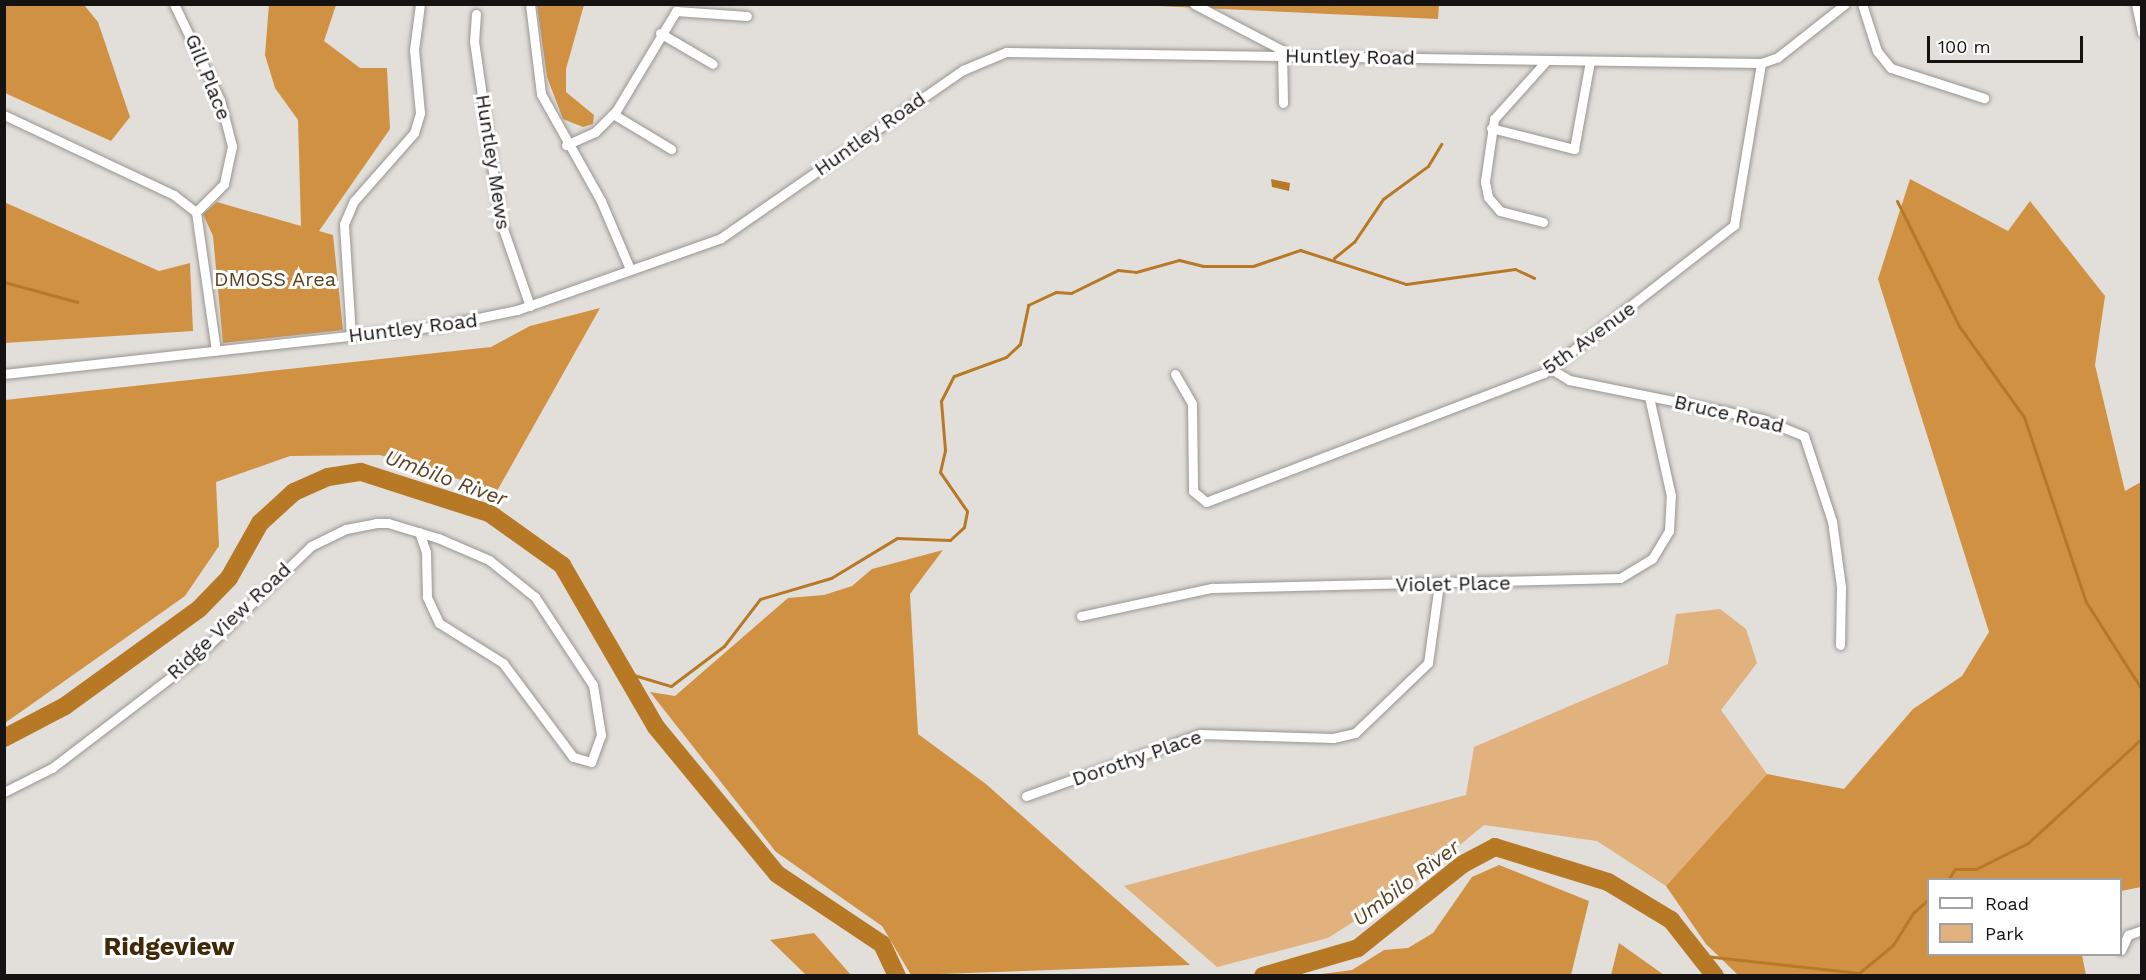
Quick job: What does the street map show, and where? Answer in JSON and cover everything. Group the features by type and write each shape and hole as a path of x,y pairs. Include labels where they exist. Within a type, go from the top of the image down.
{"street":[{"name":"Gill Place","path":"174,4 220,100 232,146 224,184 195,213"},
{"path":"351,336 344,224 354,201 414,133 420,113 414,50 420,4"},
{"path":"530,4 541,94 566,145 601,201 630,269"},
{"path":"1194,4 1271,43 1286,57 1283,103"},
{"path":"1761,63 1778,57 1845,4"},
{"path":"1862,4 1877,51 1891,68 1984,98"},
{"path":"2136,4 2142,32"},
{"path":"566,145 595,132 613,114 670,16 684,9 747,16"},
{"name":"Huntley Mews","path":"476,14 474,41 500,220 530,306"},
{"path":"660,33 712,64"},
{"name":"Huntley Road","path":"4,374 470,322 530,306 721,238 984,59 1033,51 1286,57 1761,63"},
{"path":"1543,222 1504,213 1488,197 1491,128 1503,105 1547,60"},
{"path":"1491,128 1574,150 1590,61"},
{"name":"5th Avenue","path":"1175,374 1192,404 1193,491 1206,502 1551,369 1734,225 1761,63"},
{"path":"613,114 671,149"},
{"path":"4,115 174,195 195,213 216,351"},
{"name":"Bruce Road","path":"1551,369 1569,380 1783,425 1804,436 1832,521 1841,587 1840,645"},
{"name":"Violet Place","path":"1081,616 1212,588 1601,582 1652,560 1667,539 1672,508 1649,397"},
{"name":"Ridge View Road","path":"4,792 52,768 192,661 311,546 365,524 388,523 419,532 489,560 535,597 593,685 601,735 591,762 573,757 503,663 439,623 427,597 426,552 419,532"},
{"name":"Dorothy Place","path":"1026,796 1200,734 1333,738 1355,733 1428,663 1439,584"},
{"name":"Ridge View Road","path":"4,787 25,783"},
{"path":"2122,948 2128,935 2142,930"}],"green space":[{"path":"5,4 84,5 98,22 130,117 111,141 5,93"},
{"name":"DMOSS Area","path":"269,4 336,5 324,41 360,68 387,68 390,129 319,231 333,235 343,330 223,343 213,236 203,214 217,202 301,226 298,120 275,88 265,55"},
{"path":"537,5 584,5 566,69 566,92 594,115 593,124 583,127 563,119 547,77"},
{"path":"1137,5 1439,5 1438,19"},
{"path":"1910,179 2008,231 2030,201 2105,296 2095,365 2125,491 2141,482 2141,887 2122,891 2122,878 1927,878 1927,956 2082,956 2086,975 1738,975 1706,944 1666,886 1767,774 1844,789 1913,709 1962,676 1989,632 1878,279"},
{"path":"4,202 159,271 190,263 193,331 5,343"},
{"path":"600,308 497,491 380,455 290,456 216,482 219,546 185,596 5,723 5,400 491,347 530,326"},
{"path":"943,550 910,594 918,734 986,784 1190,965 911,975 882,926 776,852 650,692 675,696 788,598 824,595 852,586 872,569"},
{"path":"1720,609 1746,629 1757,663 1721,710 1767,774 1666,886 1597,841 1484,825 1414,883 1328,938 1217,967 1124,886 1466,795 1474,747 1668,664 1676,614"},
{"path":"1499,865 1589,901 1571,975 1314,975 1352,970 1384,950 1408,948 1433,933 1472,877"},
{"path":"814,933 851,975 806,975 770,940"},
{"path":"1619,943 1664,975 1611,975"}],"shaded area":[{"path":"1271,179 1290,183 1289,191 1272,187"}],"waterway":[{"path":"1334,258 1354,242 1383,199 1428,166 1441,144"},
{"path":"1897,201 1959,326 2024,417 2086,602 2142,690"},
{"path":"627,673 671,686 724,646 760,599 831,578 897,538 950,540 964,527 967,511 940,472 945,450 941,401 954,376 1006,357 1020,344 1028,305 1056,292 1071,293 1118,270 1136,272 1179,260 1203,266 1253,266 1300,250 1406,284 1515,269 1534,278"},
{"path":"4,282 77,302"},
{"name":"Umbilo River","path":"4,738 65,706 199,609 229,578 260,523 294,492 328,477 361,472 489,513 562,565 656,727 777,874 882,944 897,976"},
{"path":"1949,878 1955,869 1976,869 2028,843 2142,738"},
{"name":"Umbilo River","path":"1263,976 1358,948 1463,864 1495,847 1608,882 1671,920 1715,976"},
{"path":"1696,955 1859,973 1893,945 1914,912 1927,901"}],"district":[{"name":"Ridgeview","path":"169,947"}]}
